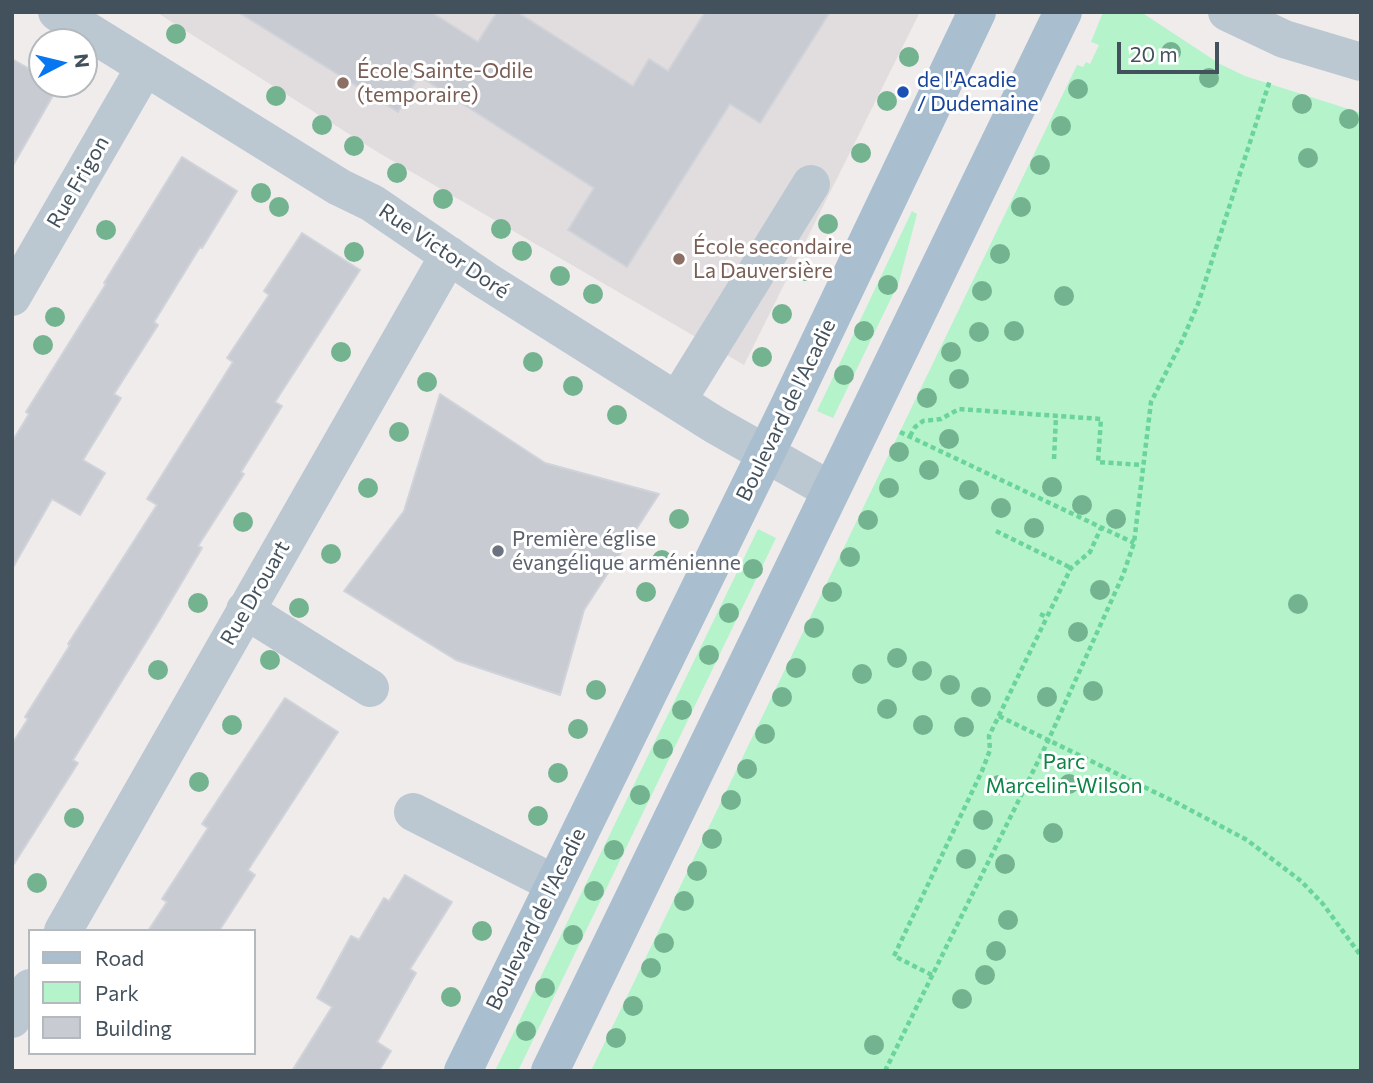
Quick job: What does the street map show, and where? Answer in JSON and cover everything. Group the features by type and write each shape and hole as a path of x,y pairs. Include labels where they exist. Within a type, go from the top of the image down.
{"main road":[{"name":"Boulevard de l'Acadie","path":"463,1071 765,454 977,12"},
{"path":"550,1071 1063,12"}],"street":[{"name":"Rue Victor Doré","path":"57,12 339,187 372,203 485,280 677,401 830,490"},
{"path":"1227,12 1284,38 1361,62"},
{"name":"Rue Frigon","path":"12,297 145,68"},
{"path":"677,401 811,184"},
{"name":"Rue Drouart","path":"64,929 449,255"},
{"path":"245,610 370,688"},
{"path":"413,812 553,883"},
{"path":"12,1019 28,991"}],"path":[{"path":"885,1071 1048,741 1123,575 1134,543 1151,401 1198,304 1270,80"},
{"path":"910,436 915,426 923,421 941,419 959,409 1101,419 1098,462 1142,465"},
{"path":"1054,459 1056,416"},
{"path":"896,430 1134,543"},
{"path":"932,975 894,956 982,771 990,750 989,736 1070,568 1090,552 1101,528"},
{"path":"996,531 1070,568"},
{"path":"1040,614 1047,617"},
{"path":"999,716 1219,825 1274,859 1323,904 1361,956"}],"shaded area":[{"name":"École secondaire La Dauversière","path":"156,12 920,12 744,365 379,153"}],"green space":[{"name":"Parc Marcelin-Wilson","path":"1103,12 1141,12 1220,64 1245,76 1361,113 1361,1071 591,1071 1077,65 1083,67 1086,62 1090,64 1099,45 1091,42"},
{"path":"912,211 917,214 899,282 833,418 817,411"},
{"path":"758,529 776,538 518,1071 495,1071"}],"building":[{"path":"238,12 431,12 478,42 497,12 517,12 633,86 649,59 668,71 705,12 830,12 760,123 730,104 627,267 568,230 594,188 419,76 398,112"},
{"path":"12,59 28,68 28,98 52,98 12,167"},
{"path":"182,157 237,191 154,322 158,325 114,394 121,398 83,460 105,473 80,515 52,499 12,569 12,442 29,414 26,412"},
{"path":"302,233 360,270 275,402 282,406 241,472 244,474 198,546 202,548 73,760 78,763 12,867 12,744 28,719 25,717 70,645 68,644 157,505 147,499 233,362 227,358 269,295 264,291"},
{"name":"Première église évangélique arménienne","path":"440,394 545,463 659,494 584,610 560,695 456,660 344,591 404,511"},
{"path":"285,698 338,732 248,870 255,875 220,929 149,929 167,902 162,899 208,828 202,824"},
{"path":"405,875 452,902 410,969 416,973 377,1042 391,1051 379,1071 292,1071 332,1007 317,998 351,936 359,940 384,898 389,901"}],"place":[{"name":"École Sainte-Odile (temporaire)","path":"343,83"},
{"name":"de l'Acadie / Dudemaine","path":"903,92"},
{"name":"École secondaire La Dauversière","path":"679,259"},
{"name":"Première église évangélique arménienne","path":"498,551"}]}
